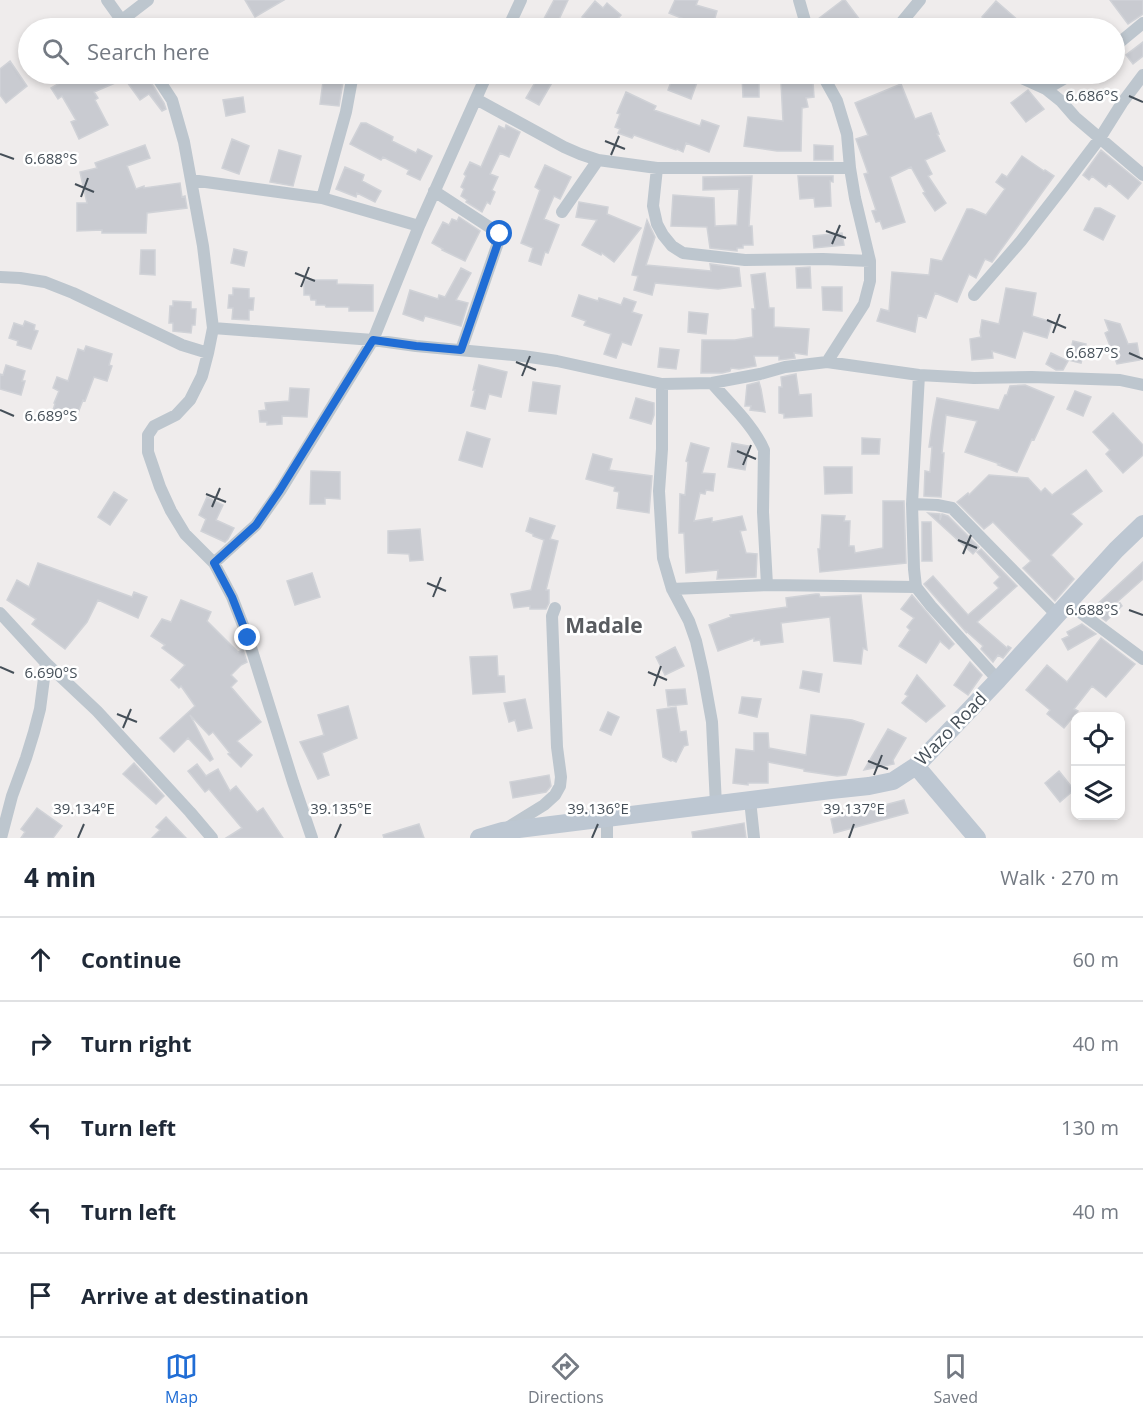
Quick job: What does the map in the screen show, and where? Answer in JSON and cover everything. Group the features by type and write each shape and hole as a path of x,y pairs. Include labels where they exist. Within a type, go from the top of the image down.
{"main road":[{"name":"Wazo Road","path":"479,838 503,831 892,781 916,766 1116,550 1143,525"},
{"path":"916,766 977,838"}],"street":[{"path":"107,0 120,18"},
{"path":"130,18 148,0"},
{"path":"513,18 521,0"},
{"path":"799,0 804,18"},
{"path":"905,18 920,0"},
{"path":"1125,38 1143,23"},
{"path":"974,295 1021,241 1100,138 1143,75"},
{"path":"162,84 172,100 184,142 213,328 202,376 190,400 176,415 154,426 148,435 148,452 171,511 185,534 214,563 232,597 248,638 292,782 312,838"},
{"path":"321,198 346,112 351,84"},
{"path":"214,563 262,517 373,340 419,226 483,84"},
{"path":"827,362 864,304 870,281 870,261 855,198 847,134 837,101 828,84"},
{"path":"1035,84 1046,89 1061,101 1075,117 1143,175"},
{"path":"1046,89 1055,84"},
{"path":"476,99 564,147 598,160 657,168 850,168"},
{"path":"562,212 598,160"},
{"path":"657,168 653,206 657,224 663,236 683,253 745,260 870,261"},
{"path":"191,180 321,198 419,226"},
{"path":"434,192 500,234 461,350"},
{"path":"0,277 45,282 182,345 208,353"},
{"path":"213,328 373,340 557,361 662,384 712,383 785,367 827,362 919,375 1120,380 1143,385"},
{"path":"919,375 912,504 916,587 998,680"},
{"path":"712,383 739,414 764,450 767,585"},
{"path":"662,384 662,449 659,491 663,558 672,589 689,621 703,672 712,722 716,805"},
{"path":"912,504 952,508 1063,609 1143,659"},
{"path":"672,589 767,585 916,587"},
{"path":"503,831 544,805 555,795 560,786 552,616 555,608"},
{"path":"0,613 46,663 97,711 212,838"},
{"path":"1,838 40,709 46,663"},
{"path":"750,801 754,838"},
{"path":"607,818 607,838"}],"building":[{"path":"245,0 284,0 255,17"},
{"path":"554,0 568,0 560,18 544,18"},
{"path":"675,0 698,0 696,5 717,11 715,18 681,18 669,13"},
{"path":"845,0 858,18 819,18"},
{"path":"1110,0 1143,0 1143,14 1128,24"},
{"path":"595,1 603,8 607,3 621,15 618,18 582,17"},
{"path":"996,1 1016,18 983,18"},
{"path":"1143,42 1143,56 1133,64 1126,55"},
{"path":"10,61 18,73 18,84 27,86 6,103 0,95 0,69"},
{"path":"58,84 113,84 94,92 98,98 95,100 108,125 79,139 71,122 76,120 62,96 58,99 51,88"},
{"path":"128,84 152,84 166,109 162,111 149,94 140,100"},
{"path":"323,84 343,84 339,106 320,104"},
{"path":"534,84 551,84 539,105 526,98"},
{"path":"670,84 696,84 691,99 668,90"},
{"path":"742,84 759,84 759,97 743,97"},
{"path":"781,84 813,84 814,97 806,98 808,107 802,108 801,151 777,151 744,146 748,117 783,121"},
{"path":"901,84 915,119 931,113 939,134 937,134 945,151 925,160 932,174 928,176 946,203 935,211 923,193 925,192 911,167 890,177 905,222 883,229 880,221 876,222 872,211 876,210 864,174 868,173 856,139 868,135 855,103"},
{"path":"1028,90 1044,109 1026,122 1011,103"},
{"path":"626,92 656,106 654,110 700,126 702,120 719,126 709,152 686,143 683,152 634,135 632,138 618,133 620,129 615,127 620,114 617,113"},
{"path":"243,97 245,112 226,116 223,100"},
{"path":"361,123 366,123 393,137 392,141 416,153 418,149 432,156 420,180 407,174 409,170 383,157 381,160 350,144"},
{"path":"506,125 520,132 509,157 500,153 490,174 498,177 492,190 495,192 490,204 487,202 482,212 461,196 464,189 461,187 466,176 464,174 470,162 481,167 499,126 505,129"},
{"path":"232,139 249,146 239,174 222,168"},
{"path":"145,145 150,158 127,166 136,189 144,186 144,188 180,183 182,197 185,196 187,208 147,213 146,233 77,231 77,203 87,203 80,172 97,168 95,163"},
{"path":"814,145 833,146 833,160 814,160"},
{"path":"279,150 301,156 293,186 270,182"},
{"path":"1101,150 1141,183 1128,199 1109,183 1106,187 1092,176 1089,180 1083,175"},
{"path":"1022,156 1054,176 992,262 985,259 976,278 969,274 957,302 935,293 926,318 918,315 915,332 877,321 881,309 889,311 892,272 929,275 931,259 942,261 967,209 986,215 1005,189 996,182 1002,174 1007,177"},
{"path":"545,165 571,177 560,199 554,196 544,219 559,225 541,265 529,261 533,248 521,243 540,190 535,187"},
{"path":"345,167 364,175 362,181 381,191 375,202 357,193 356,197 336,189"},
{"path":"752,176 749,226 752,226 753,245 743,245 743,248 737,248 737,251 710,248 707,227 671,226 673,195 714,198 715,226 737,225 739,189 703,190 703,177"},
{"path":"798,176 833,176 833,182 830,181 831,206 815,207 814,198 800,199"},
{"path":"579,202 608,207 607,214 641,228 614,262 602,253 601,255 582,245 597,220 576,217"},
{"path":"1095,208 1100,208 1115,216 1103,240 1084,230"},
{"path":"459,217 480,231 465,261 432,243 443,222 449,225 452,219 457,221"},
{"path":"647,220 655,237 646,265 711,271 710,264 739,268 741,286 718,289 655,283 652,295 634,290 638,276 632,275"},
{"path":"842,233 844,245 814,248 813,236"},
{"path":"234,249 247,252 244,266 231,263"},
{"path":"141,250 155,250 155,275 140,274"},
{"path":"810,267 811,288 797,288 796,268"},
{"path":"461,268 471,273 456,300 468,303 461,326 425,316 423,321 403,314 410,290 438,299 439,295 445,297"},
{"path":"765,273 769,308 774,308 774,327 809,329 807,355 794,353 795,358 779,360 779,356 754,356 756,366 731,368 730,371 722,373 701,373 702,340 735,340 753,337 752,309 755,309 751,275"},
{"path":"304,280 337,280 337,284 373,285 373,311 349,311 349,307 316,305 316,300 311,300 310,295 304,295"},
{"path":"822,287 842,287 842,311 823,310"},
{"path":"233,288 249,289 249,298 254,298 253,310 249,310 249,320 232,319 233,308 228,308 229,295 233,295"},
{"path":"1006,288 1036,293 1032,316 1052,322 1047,338 1023,331 1015,358 992,351 993,358 972,360 970,339 981,337 982,320 999,324"},
{"path":"579,295 621,305 624,298 636,302 632,312 642,315 631,345 622,342 616,358 604,354 611,334 584,325 586,321 572,316"},
{"path":"173,301 191,302 191,309 196,309 195,325 192,325 191,333 173,331 173,323 169,323 170,306 173,306"},
{"path":"689,312 708,314 706,334 688,332"},
{"path":"1105,320 1120,324 1128,344 1137,343 1140,360 1117,364 1105,333 1109,331"},
{"path":"25,321 35,325 34,330 38,331 31,349 17,345 18,341 9,338 14,323 23,326"},
{"path":"1073,341 1086,344 1081,363 1068,360"},
{"path":"86,346 112,354 109,365 112,366 107,381 94,377 78,413 68,409 66,415 53,410 59,391 53,388 57,377 68,381 78,349 84,351"},
{"path":"660,348 679,350 676,369 658,367"},
{"path":"1051,353 1068,361 1063,370 1056,370 1046,364"},
{"path":"6,365 25,371 21,395 0,389 0,374 3,375"},
{"path":"479,365 507,372 501,397 489,394 485,409 471,406"},
{"path":"796,374 799,395 811,394 812,416 784,418 784,414 779,413 781,377"},
{"path":"533,382 560,386 556,414 529,411"},
{"path":"759,382 765,412 750,410 751,406 745,406 747,385"},
{"path":"1025,385 1054,397 1017,472 965,452 977,421 946,415 941,497 924,496 925,471 930,472 932,447 929,447 937,398 999,410 1010,386"},
{"path":"290,388 309,389 307,417 282,416 282,424 267,425 267,422 260,422 259,411 266,410 265,403 289,401"},
{"path":"1075,391 1091,397 1083,416 1067,409"},
{"path":"636,398 654,403 651,424 630,418"},
{"path":"1113,413 1143,445 1143,455 1123,473 1106,454 1110,450 1093,432"},
{"path":"467,432 490,439 482,467 459,460"},
{"path":"862,438 880,439 879,454 862,454"},
{"path":"691,443 709,448 702,473 715,474 713,491 706,490 705,494 700,493 694,521 712,518 712,522 742,516 746,530 740,531 746,553 757,554 756,577 717,579 718,570 686,573 684,533 679,533 680,494 685,495 688,462 686,461"},
{"path":"732,443 749,446 745,470 728,467"},
{"path":"593,454 612,459 609,470 652,476 649,513 617,508 619,492 614,491 615,487 586,479"},
{"path":"824,467 852,467 852,493 825,494"},
{"path":"1086,470 1102,491 1071,514 1082,524 1051,555 1074,579 1055,601 1023,568 1031,561 993,522 984,529 957,502 968,493 969,495 989,475 1028,478 1041,492 1045,488 1052,495"},
{"path":"311,471 340,472 340,499 325,498 325,504 310,504"},
{"path":"114,492 127,500 110,525 98,517"},
{"path":"207,497 223,505 216,520 234,528 225,542 201,531 206,519 199,515"},
{"path":"883,501 904,501 906,563 820,572 818,549 820,549 822,515 845,516 844,521 850,521 849,546 854,546 855,553 883,548"},
{"path":"928,513 940,514 940,520 942,514 948,516 979,547 973,554"},
{"path":"530,518 555,526 550,539 558,541 546,590 549,590 549,603 546,609 530,609 530,606 514,608 511,594 531,590 544,540 526,531"},
{"path":"922,522 931,522 932,561 922,561"},
{"path":"420,529 423,560 410,561 409,554 388,553 388,531"},
{"path":"981,549 1017,586 977,622 1007,648 1008,646 1011,648 1003,658 998,655 993,662 981,649 983,646 966,632 924,584 933,576 968,615 999,588 994,583 1000,577 977,552"},
{"path":"1143,562 1143,579 1116,603 1122,606 1106,621 1091,610"},
{"path":"38,563 132,597 134,592 147,597 138,618 98,600 87,622 65,649 32,624 36,619 7,600 17,580 29,587"},
{"path":"312,573 320,597 295,605 287,581"},
{"path":"819,594 820,597 861,595 867,650 863,648 861,664 834,661 830,617 781,623 783,642 761,645 760,640 754,641 754,638 718,651 709,625 731,617 730,615 787,607 786,598"},
{"path":"912,595 954,644 949,649 940,641 926,663 899,646 910,630 907,627 914,618 901,609"},
{"path":"181,600 211,612 207,621 238,652 243,650 247,662 231,675 237,681 231,687 261,722 237,741 252,755 241,767 228,754 230,753 213,732 209,735 190,715 213,759 210,761 188,738 174,752 160,738 195,706 181,686 179,688 171,680 185,665 162,648 165,645 151,636 162,619 171,622"},
{"path":"1082,624 1096,634 1068,650 1062,639 1069,636 1067,632"},
{"path":"1101,638 1135,664 1106,697 1092,686 1074,709 1078,711 1071,712 1071,720 1064,728 1047,714 1050,710 1026,690 1047,665 1067,682"},
{"path":"675,647 684,666 665,675 656,657"},
{"path":"497,656 498,676 504,676 505,692 473,694 470,657"},
{"path":"970,662 982,675 968,695 954,685"},
{"path":"803,671 822,674 819,692 800,688"},
{"path":"917,675 945,706 926,722 902,703 908,696 905,694"},
{"path":"685,689 687,704 668,706 666,690"},
{"path":"742,697 761,699 757,717 739,713"},
{"path":"525,699 532,728 518,731 515,720 509,722 504,703"},
{"path":"348,706 357,738 322,753 329,775 318,779 300,742 324,735 318,715"},
{"path":"676,707 680,732 686,731 688,745 684,746 676,762 663,757 657,710"},
{"path":"608,712 619,717 611,735 600,730"},
{"path":"811,715 852,720 864,724 846,775 837,776 804,771 804,769 768,762 768,783 748,783 748,785 733,783 736,749 754,751 754,733 768,733 769,748 806,755"},
{"path":"888,729 906,738 893,760 894,764 864,770"},
{"path":"134,763 164,796 156,804 123,774"},
{"path":"197,764 206,776 218,769 230,791 236,786 257,812 263,808 283,838 226,838 242,828 209,789 205,792 188,771"},
{"path":"1059,771 1071,786 1071,793 1060,802 1045,783"},
{"path":"549,775 551,786 546,792 513,798 510,782"},
{"path":"904,800 908,813 834,833 831,819"},
{"path":"37,808 62,826 53,838 21,838 25,832 21,829"},
{"path":"166,817 186,838 152,838 160,830 156,827"},
{"path":"744,823 746,838 693,838 692,832"},
{"path":"419,824 424,838 384,838 383,835"}],"district":[{"name":"Madale","path":"604,626"}],"route":[{"path":"248,638 232,597 214,563 256,525 373,340 461,350 500,234"}]}
